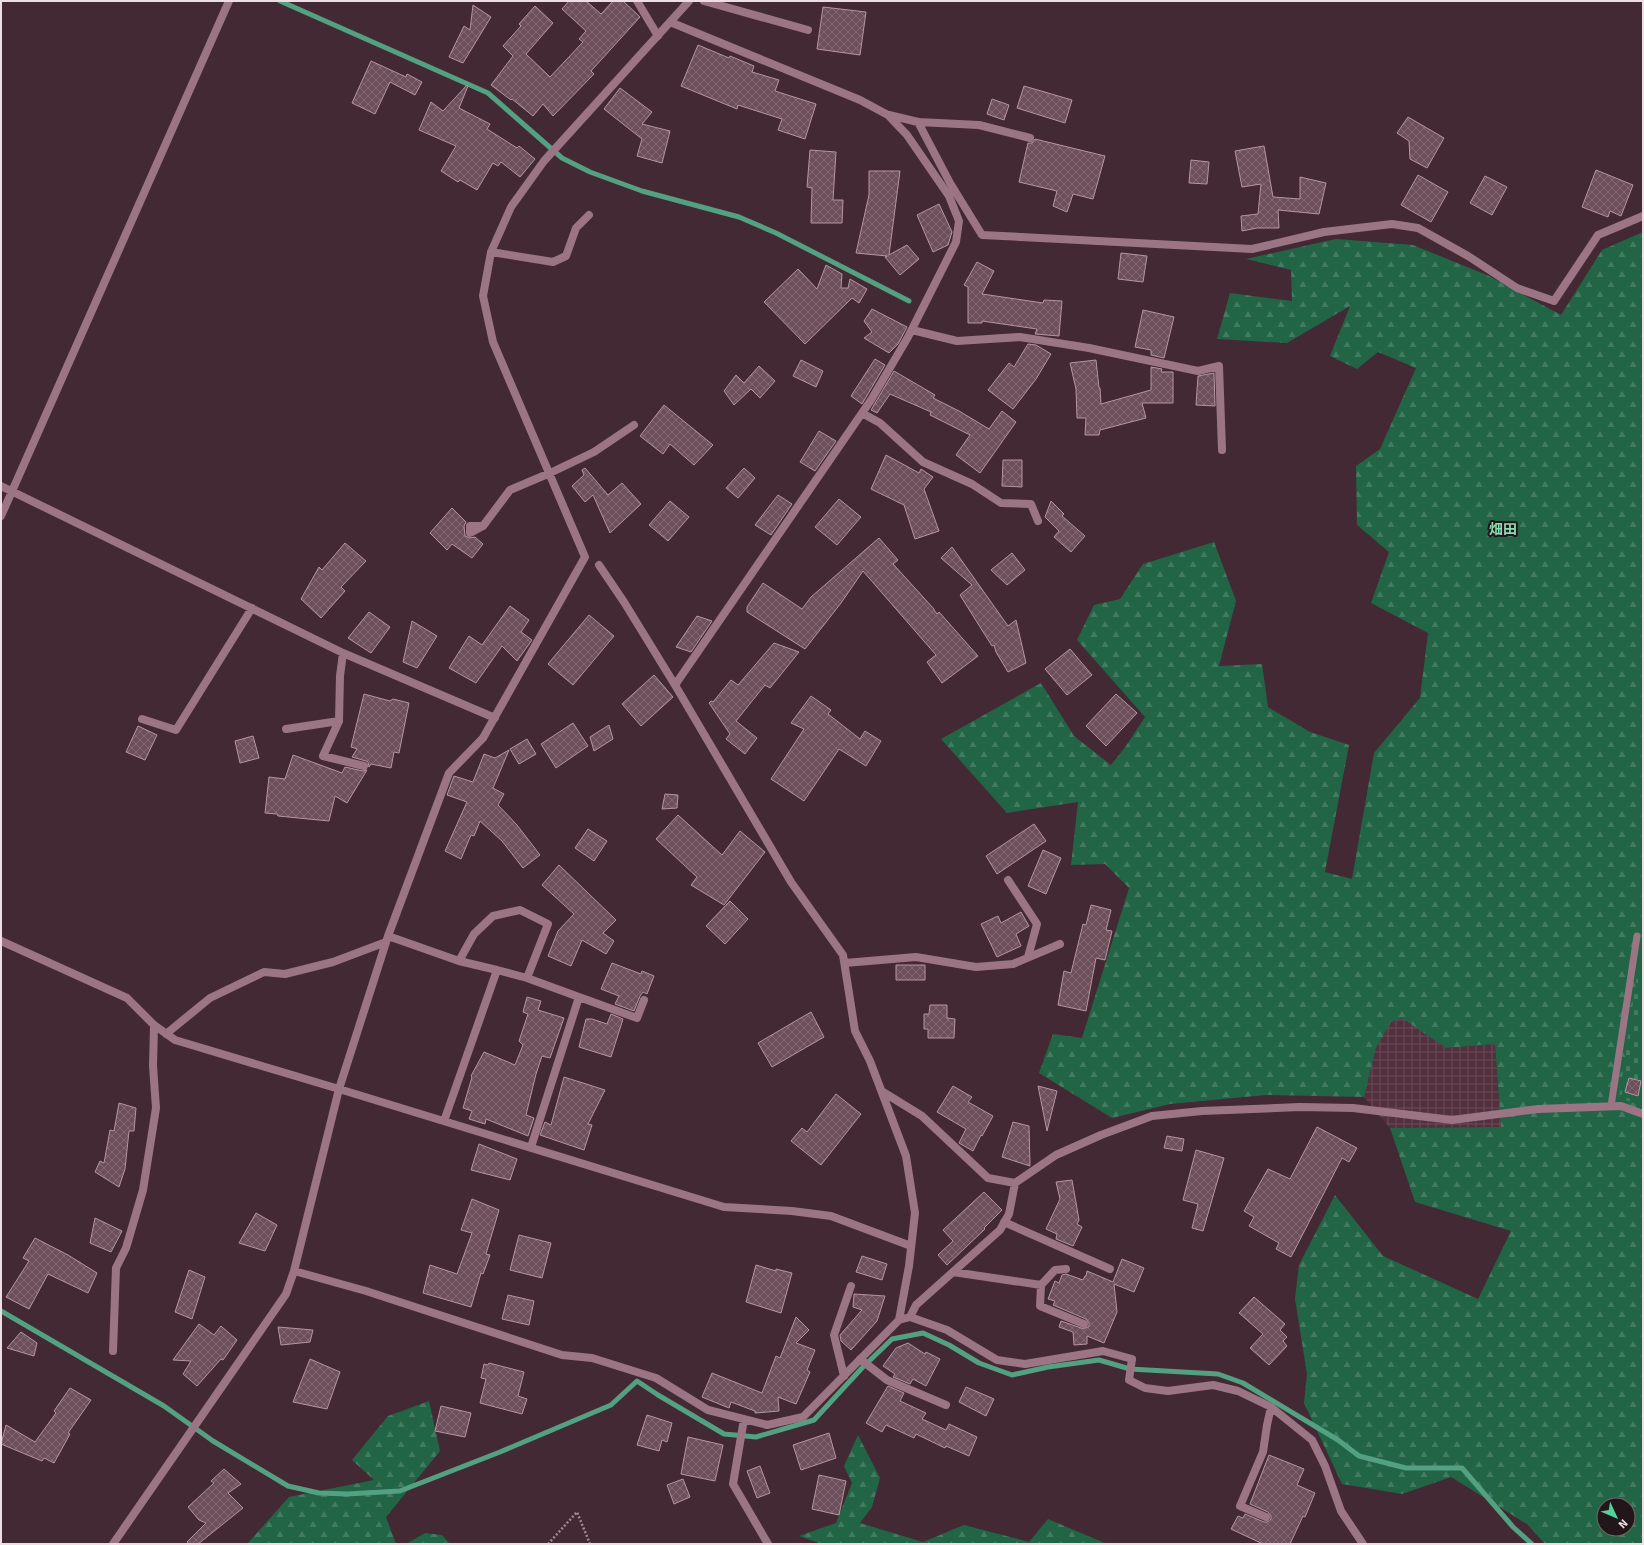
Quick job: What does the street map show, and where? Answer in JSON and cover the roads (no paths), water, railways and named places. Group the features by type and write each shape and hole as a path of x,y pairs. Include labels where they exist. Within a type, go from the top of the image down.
{"street":[{"path":"1,516 229,1"},
{"path":"637,1 658,36"},
{"path":"113,1544 286,1294 294,1271 339,1088 387,939 449,773 483,738 584,557 550,473 493,342 483,296 491,252 511,207 546,159 689,1"},
{"path":"704,1 808,30"},
{"path":"670,22 860,100 888,115 918,122 979,125 1030,138"},
{"path":"675,685 862,413 912,330 956,242 959,221 949,196 907,135 888,115"},
{"path":"918,122 950,182 982,236 1252,249 1324,232 1392,224 1418,228 1468,256 1516,288 1554,301 1598,235 1643,216"},
{"path":"491,252 553,262 566,256 576,228 589,216"},
{"path":"912,330 957,341 1020,337 1089,348 1198,371 1219,366 1222,450"},
{"path":"862,413 880,423 923,462 972,484 1001,503 1031,504 1038,521"},
{"path":"483,526 510,490 594,452 634,425"},
{"path":"1,486 12,490 343,653 495,718"},
{"path":"599,565 624,602 675,685 791,882 843,955 855,1031 883,1092 906,1156 915,1213 899,1320"},
{"path":"142,720 176,730 252,608"},
{"path":"343,653 340,676 339,721 323,756 364,766"},
{"path":"286,729 339,721"},
{"path":"1008,880 1037,924 1028,957"},
{"path":"459,961 474,934 493,916 520,910 548,924 527,978"},
{"path":"166,1034 210,998 264,972 284,974 319,966 333,962 387,939 459,961 527,978 636,1018 644,1000"},
{"path":"1,941 127,998 154,1025 175,1040 339,1088 724,1207 792,1211 831,1216 911,1246"},
{"path":"845,962 916,957 976,967 1013,964 1060,944"},
{"path":"444,1121 497,970"},
{"path":"531,1147 579,997"},
{"path":"113,1351 116,1268 126,1248 142,1190 156,1108 153,1066 154,1025"},
{"path":"883,1092 922,1116 988,1178 1015,1183"},
{"path":"910,1316 916,1305 1000,1230 1009,1214 1015,1183 1056,1155 1101,1135 1152,1116 1202,1111 1300,1107 1353,1108 1452,1120 1538,1109 1610,1106 1621,1106 1643,1114"},
{"path":"1004,1222 1110,1269"},
{"path":"1066,1269 1055,1270 1041,1285 1040,1306 1084,1324"},
{"path":"294,1271 366,1291 562,1355 592,1358 632,1370 656,1378 708,1410 744,1422 767,1425 803,1417 899,1320 910,1316 947,1330 997,1360 1025,1364 1103,1351 1132,1359 1129,1380 1145,1388 1168,1391 1213,1385 1238,1391 1271,1407 1312,1440 1324,1466 1341,1511 1363,1544"},
{"path":"953,1272 1041,1285"},
{"path":"844,1376 834,1335 851,1286"},
{"path":"860,1360 887,1380 946,1405"},
{"path":"1266,1517 1240,1506 1263,1452 1271,1407"},
{"path":"744,1422 733,1484 768,1544"}],"lane":[{"path":"1610,1106 1636,936"}],"waterway":[{"path":"280,1 488,93 562,158 590,172 642,191 739,217 776,233 909,301"},
{"path":"1,1311 164,1406 213,1441 288,1486 319,1493 347,1494 400,1491 500,1452 611,1405 637,1381 724,1434 756,1437 814,1420 862,1368 892,1339 923,1333 949,1345 979,1363 1012,1375 1048,1367 1099,1360 1130,1369 1218,1374 1243,1383 1338,1440 1359,1456 1406,1468 1462,1468 1513,1527 1532,1544"}],"district":[{"name":"畑田","path":"1503,529"}]}
